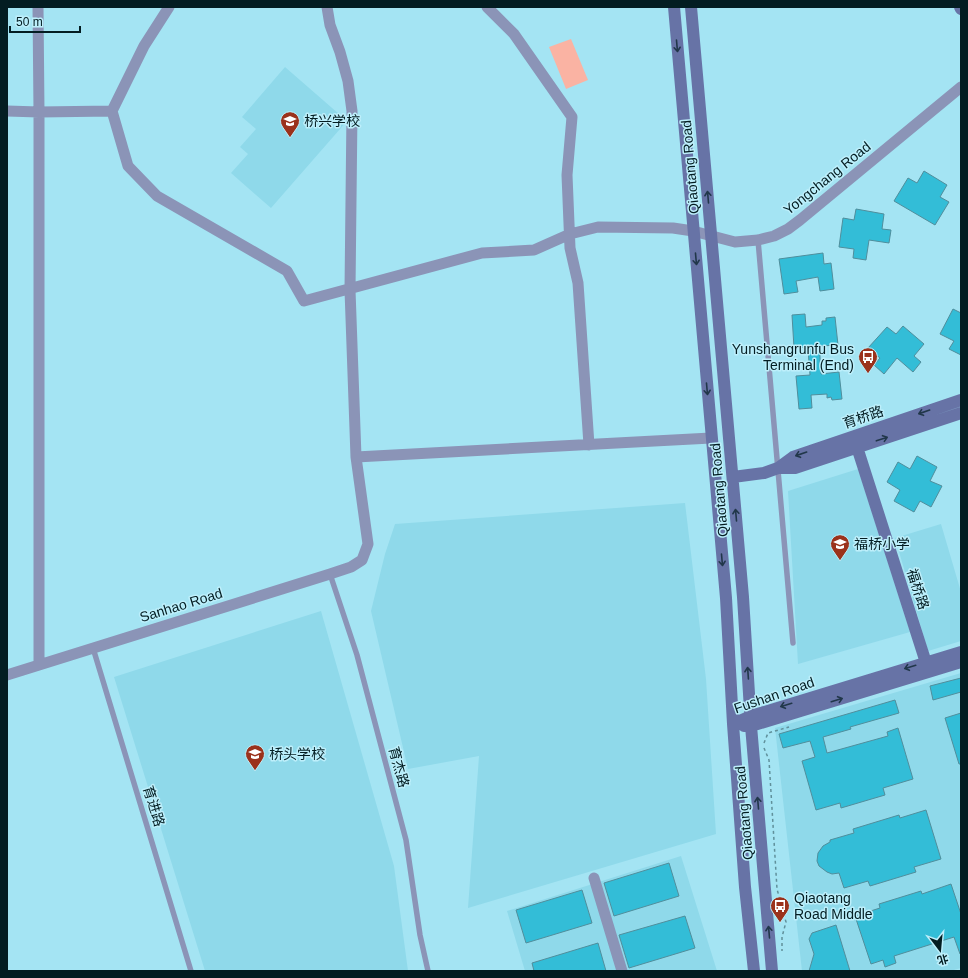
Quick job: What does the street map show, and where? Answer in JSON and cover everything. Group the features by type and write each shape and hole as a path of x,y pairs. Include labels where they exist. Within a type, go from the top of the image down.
{"street":[{"path":"38,7 39,664"},
{"path":"7,111 112,111 144,46 169,7"},
{"path":"327,7 330,25 340,52 348,81 352,111 350,290 356,457 711,438"},
{"path":"487,7 514,34 572,117 567,175 570,248 578,283 589,445"},
{"name":"Qiaotang Road","path":"674,7 726,598 732,724 745,887 754,971"},
{"name":"Qiaotang Road","path":"691,7 743,597 751,721 772,971"},
{"name":"Yongchang Road","path":"112,111 128,166 157,196 287,271 304,301 350,290 482,253 534,250 570,234 598,227 673,228 693,231 735,242 758,240 774,236 788,229 800,220 961,87"},
{"name":"育桥路","path":"732,477 764,473 778,468 793,457 961,400"},
{"name":"育桥路","path":"778,468 795,468 961,413"},
{"name":"福桥路","path":"858,447 927,667"},
{"name":"Sanhao Road","path":"7,675 351,567 362,560 368,544 356,457"},
{"name":"Fushan Road","path":"732,724 751,721 927,667 961,652"},
{"name":"Fushan Road","path":"927,667 961,662"},
{"path":"594,878 622,971"}],"lane":[{"path":"758,240 792,643"},
{"name":"育杰路","path":"330,574 357,655 406,840 420,935 428,971"},
{"name":"育进路","path":"93,648 191,971"}],"path":[{"path":"782,952 782,936 786,922 777,889 769,760 763,745 768,733 790,726"}],"shaded area":[{"path":"571,39 588,80 566,89 549,47"},
{"name":"桥兴学校","path":"285,67 347,121 271,208 231,173 248,154 240,147 256,129 242,117"},
{"name":"福桥小学","path":"858,469 910,632 798,664 788,491"},
{"path":"685,503 706,679 716,834 468,908 479,756 408,769 371,611 385,554 395,524"},
{"path":"941,524 961,592 961,641 928,651 895,538"},
{"name":"桥头学校","path":"321,611 394,866 408,971 205,971 114,677"},
{"path":"961,673 961,968 950,971 802,971 775,728"},
{"path":"681,856 717,971 525,971 507,911"}],"building":[{"path":"924,171 947,185 940,197 949,202 935,225 894,201 908,178 917,183"},
{"path":"856,209 884,214 882,229 891,230 889,243 869,240 866,260 853,258 854,249 839,247 843,218 854,220"},
{"path":"823,253 824,264 831,263 834,289 820,291 818,277 796,281 798,292 784,294 779,259"},
{"path":"953,309 961,313 961,355 949,349 954,341 940,334"},
{"path":"805,314 806,327 822,325 822,321 826,321 826,318 835,317 838,345 820,346 821,374 839,372 842,399 832,400 831,397 827,398 827,394 811,395 812,408 799,409 796,376 810,375 808,347 794,348 792,315"},
{"path":"903,326 924,344 914,356 921,362 913,372 897,358 884,374 874,365 880,358 868,348 887,327 896,334"},
{"path":"917,456 937,467 930,481 942,486 931,507 920,501 914,512 894,501 900,490 887,482 898,462 910,469"},
{"path":"961,678 961,692 933,700 930,686"},
{"path":"895,700 899,713 850,727 851,729 823,737 827,753 888,736 887,732 898,728 913,779 883,788 885,795 841,808 840,803 816,810 802,761 815,757 810,741 783,748 779,734"},
{"path":"961,713 961,764 959,764 945,718"},
{"path":"926,810 941,859 914,867 916,872 870,886 868,881 844,888 839,873 832,874 819,866 817,861 818,853 823,846 830,842 830,840 854,833 853,829 899,815 900,818"},
{"path":"669,863 679,896 614,916 604,883"},
{"path":"951,884 961,914 961,954 954,937 894,956 896,963 885,967 883,960 871,964 855,916 880,908 879,904 921,891 922,894"},
{"path":"582,890 592,923 526,943 516,910"},
{"path":"685,916 695,948 629,968 619,935"},
{"path":"836,925 850,971 809,971 814,954 809,939 812,933"},
{"path":"598,943 606,971 534,971 532,963"}],"place":[{"name":"桥兴学校","path":"290,138"},
{"name":"Yunshangrunfu Bus Terminal (End)","path":"868,374"},
{"name":"福桥小学","path":"840,561"},
{"name":"桥头学校","path":"255,771"},
{"name":"Qiaotang Road Middle","path":"780,923"}]}
